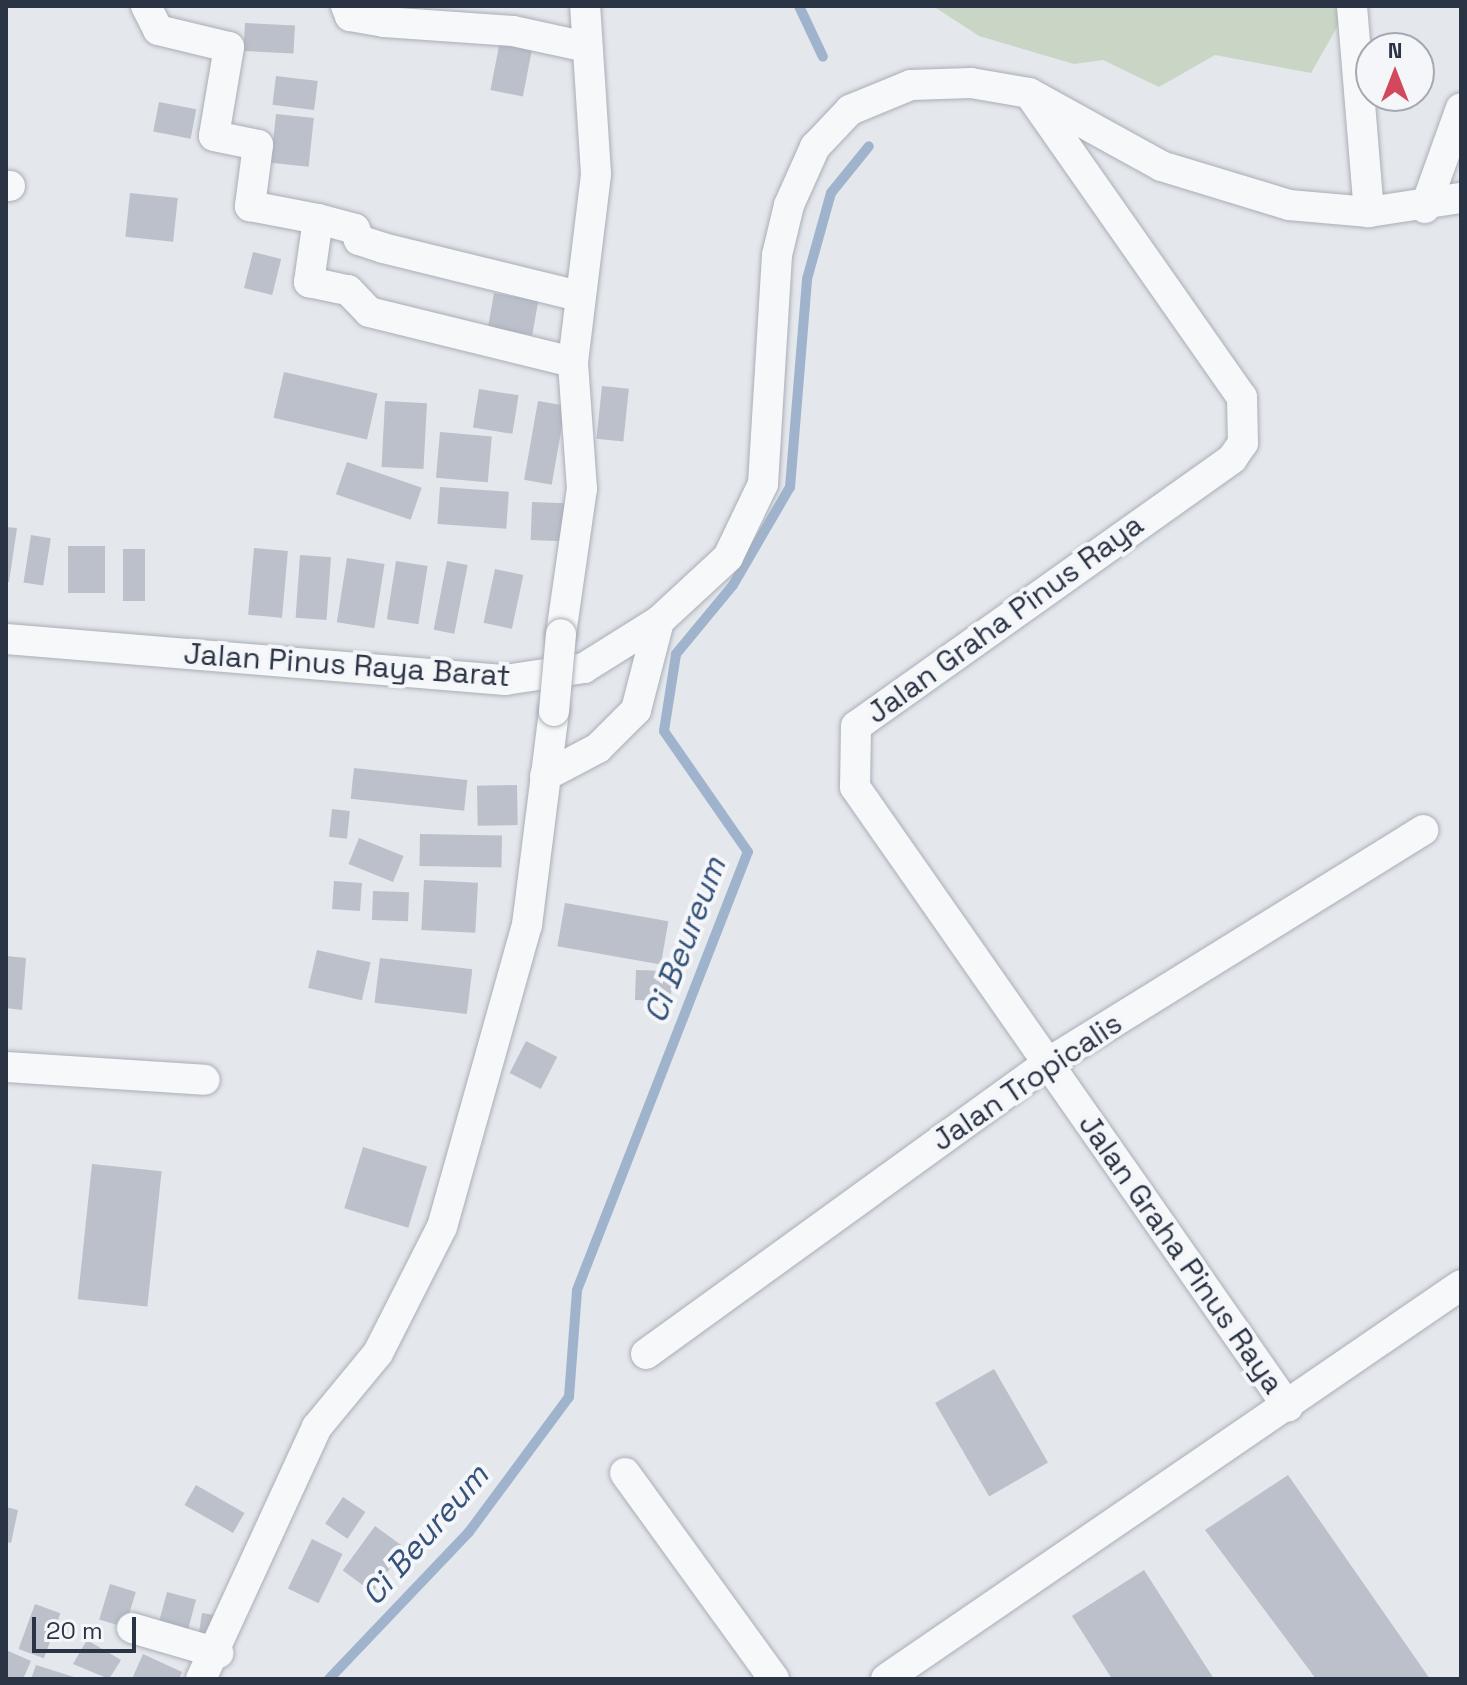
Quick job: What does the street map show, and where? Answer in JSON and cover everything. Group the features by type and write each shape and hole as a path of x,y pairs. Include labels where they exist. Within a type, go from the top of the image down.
{"street":[{"path":"146,6 158,30 229,47 212,128 214,136 258,145 250,206 355,229 359,240 383,248 579,296"},
{"path":"346,6 350,16 384,22 513,31 587,47"},
{"path":"201,1679 218,1653 317,1427 378,1353 442,1227 527,925 561,634 582,489 573,362 596,174 585,6"},
{"path":"1352,6 1369,212"},
{"name":"Jalan Pinus Raya Barat","path":"6,639 505,680 584,668 659,621 728,557 763,484 777,255 815,147 850,110 911,85 971,83 1029,93 1205,184 1289,205 1369,212 1425,208 1461,198"},
{"name":"Jalan Graha Pinus Raya","path":"1029,93 1242,397 1246,418 1232,459 852,734 855,787 1288,1407"},
{"path":"1425,208 1461,108"},
{"path":"318,219 309,282 348,290 369,312 573,362"},
{"path":"545,776 598,748 636,710 659,621"},
{"name":"Jalan Tropicalis","path":"646,1354 1046,1064 1423,830"},
{"path":"6,1067 205,1080"},
{"name":"Jalan Graha Pinus Raya","path":"886,1679 1288,1407 1461,1285"},
{"path":"625,1473 774,1679"},
{"path":"132,1628 218,1653"}],"green space":[{"path":"933,6 1349,6 1311,73 1215,55 1159,87 1103,60 1074,64 979,36"}],"building":[{"path":"245,23 295,26 293,54 244,51"},
{"path":"500,41 532,47 523,96 490,90"},
{"path":"276,76 318,81 314,110 272,105"},
{"path":"159,102 196,109 191,139 153,131"},
{"path":"276,114 314,118 309,167 271,163"},
{"path":"130,193 178,198 173,242 125,237"},
{"path":"253,252 281,259 272,295 244,288"},
{"path":"494,293 538,301 532,335 488,327"},
{"path":"284,372 378,394 367,439 273,418"},
{"path":"602,386 629,389 623,442 596,439"},
{"path":"479,389 519,395 512,434 473,428"},
{"path":"385,401 427,403 423,469 382,467"},
{"path":"538,401 566,406 552,485 524,480"},
{"path":"440,432 492,437 488,482 436,478"},
{"path":"347,462 422,488 411,520 336,494"},
{"path":"440,487 509,492 506,529 437,524"},
{"path":"532,502 565,503 564,541 531,540"},
{"path":"6,527 17,528 9,582 6,582"},
{"path":"31,535 51,538 43,586 23,582"},
{"path":"68,546 105,546 105,593 68,593"},
{"path":"254,548 288,551 282,618 248,615"},
{"path":"123,549 145,549 145,601 123,601"},
{"path":"300,555 331,557 327,620 296,618"},
{"path":"347,558 385,564 374,628 337,622"},
{"path":"396,561 428,566 418,624 387,619"},
{"path":"447,561 468,565 454,634 434,630"},
{"path":"495,569 523,575 512,629 484,623"},
{"path":"354,768 467,780 464,811 351,799"},
{"path":"517,785 518,825 478,826 477,786"},
{"path":"332,809 350,811 347,839 329,837"},
{"path":"420,834 502,835 501,867 419,866"},
{"path":"359,838 404,856 393,882 349,864"},
{"path":"424,880 478,883 475,933 421,930"},
{"path":"334,881 362,883 360,911 332,909"},
{"path":"373,891 409,892 408,921 372,920"},
{"path":"565,903 668,921 661,965 557,946"},
{"path":"317,950 371,962 362,1000 308,988"},
{"path":"6,956 26,958 22,1010 6,1008"},
{"path":"380,958 472,969 467,1014 375,1003"},
{"path":"636,970 672,971 671,1001 635,1000"},
{"path":"526,1041 557,1057 541,1089 510,1073"},
{"path":"363,1147 427,1167 408,1228 344,1208"},
{"path":"92,1164 162,1171 147,1307 78,1299"},
{"path":"994,1369 1048,1463 989,1497 935,1403"},
{"path":"1288,1475 1430,1679 1316,1679 1205,1530"},
{"path":"196,1485 244,1513 233,1533 184,1505"},
{"path":"343,1497 365,1512 347,1539 325,1524"},
{"path":"6,1507 18,1510 11,1543 6,1542"},
{"path":"375,1526 405,1548 373,1592 343,1570"},
{"path":"312,1539 343,1554 318,1603 288,1588"},
{"path":"1144,1570 1214,1679 1112,1679 1072,1616"},
{"path":"110,1584 136,1592 125,1627 99,1619"},
{"path":"167,1592 196,1600 186,1636 157,1628"},
{"path":"35,1604 60,1613 44,1658 19,1649"},
{"path":"202,1613 221,1616 216,1645 197,1642"},
{"path":"87,1640 121,1660 109,1679 73,1664"},
{"path":"6,1650 31,1661 23,1679 6,1679"},
{"path":"143,1654 182,1672 179,1679 132,1679"},
{"path":"36,1665 77,1678 31,1679"}],"waterway":[{"path":"799,6 823,57"},
{"name":"Ci Beureum","path":"329,1679 469,1532 569,1397 577,1290 748,852 664,731 676,654 733,585 790,487 807,279 831,193 869,146"}]}
